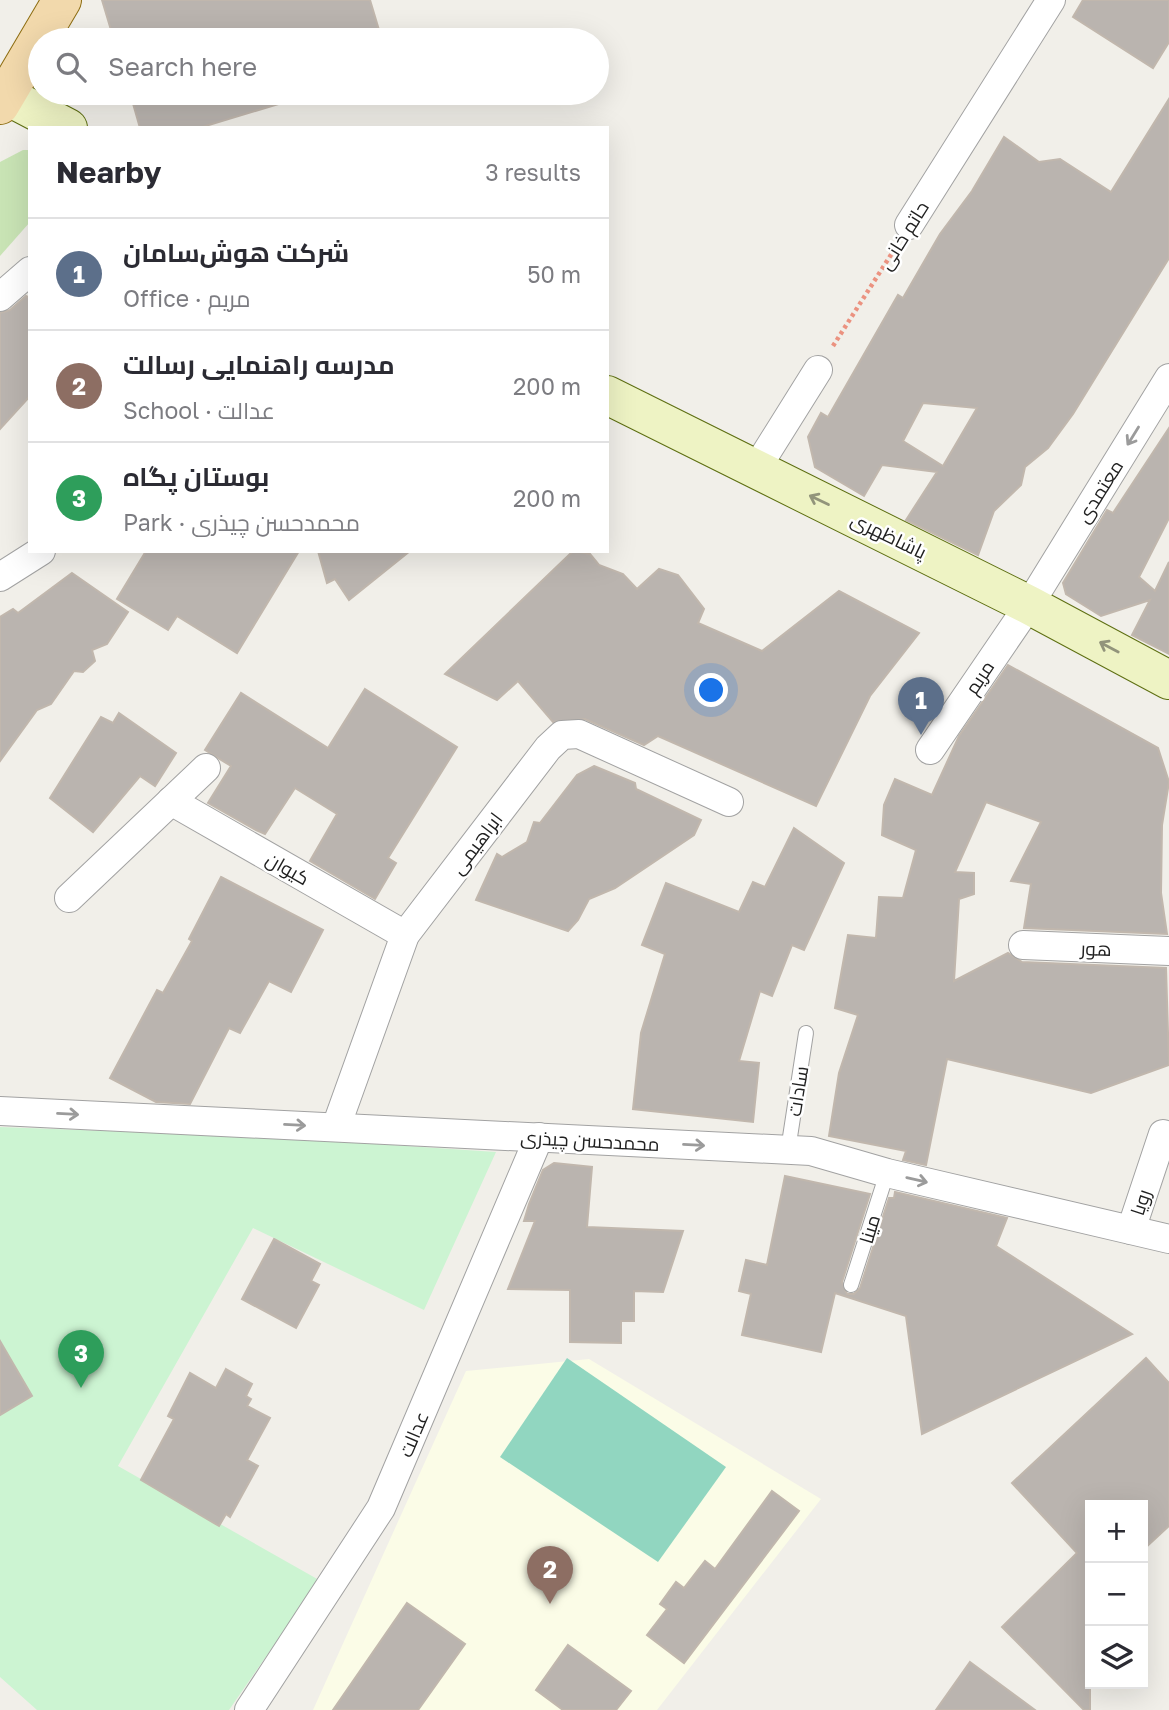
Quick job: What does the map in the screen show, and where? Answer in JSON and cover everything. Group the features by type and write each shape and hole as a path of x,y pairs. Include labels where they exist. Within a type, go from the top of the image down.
{"main road":[{"path":"45,28 62,0"},
{"path":"28,56 2,98 64,126"},
{"name":"پاشاظهری","path":"609,396 1029,605 1169,680"}],"street":[{"name":"حاتم خانی","path":"909,225 1051,0"},
{"path":"0,298 28,273"},
{"path":"756,469 818,370"},
{"name":"معتمدی","path":"1029,605 1169,378"},
{"path":"0,577 38,553"},
{"name":"مریم","path":"930,750 1029,605"},
{"name":"ابراهیمی","path":"336,1127 405,936 548,748 562,735 579,734 729,802"},
{"path":"69,898 206,768"},
{"name":"کیوان","path":"171,801 405,936"},
{"name":"هور","path":"1023,945 1169,951"},
{"name":"محمدحسن چیذری","path":"0,1111 811,1151 887,1172 1169,1239"},
{"name":"رویا","path":"1131,1230 1163,1134"},
{"name":"عدالت","path":"249,1710 381,1508 539,1137"}],"lane":[{"name":"سادات","path":"788,1150 806,1033"},
{"name":"مینا","path":"851,1285 887,1172"}],"path":[{"name":"حاتم خانی","path":"818,370 909,225"}],"shaded area":[{"path":"589,1359 821,1499 657,1710 313,1710 466,1371"}],"green space":[{"path":"28,150 28,224 0,256 0,162"},
{"path":"0,1127 272,1137 496,1152 424,1310 253,1228 118,1466 319,1580 229,1710 37,1710 0,1677"},
{"path":"567,1358 726,1467 658,1562 500,1457"}],"building":[{"path":"102,0 370,0 378,28 110,28"},
{"path":"1083,0 1169,0 1169,42 1153,68 1073,17"},
{"path":"1169,99 1169,258 1073,414 1048,448 1025,467 1021,485 994,511 978,555 906,520 937,472 882,465 864,496 815,467 808,437 821,413 828,417 898,295 903,298 940,234 972,191 1004,137 1039,162 1060,159 1111,192","holes":["923,403 977,408 943,466 903,441"]},
{"path":"133,105 275,105 206,126 139,126"},
{"path":"28,297 28,398 0,429 0,313 10,310"},
{"path":"1169,428 1169,518 1139,577 1155,591 1169,562 1169,654 1132,635 1150,600 1101,616 1066,594 1063,583 1107,510 1113,513"},
{"path":"145,553 298,553 237,653 177,616 168,630 117,599"},
{"path":"319,553 408,553 349,600 335,579 327,583"},
{"path":"571,553 590,554 599,565 623,574 637,589 659,569 678,575 704,609 698,623 762,651 839,591 919,633 870,696 816,806 658,736 644,745 585,719 553,722 518,681 497,700 445,674"},
{"path":"72,573 128,612 107,644 92,650 95,661 83,672 74,671 51,704 37,710 0,761 0,617 13,609 18,613"},
{"path":"1008,665 1158,748 1169,782 1162,825 1161,893 1167,934 1024,928 1031,884 1011,881 1041,822 986,802 955,872 974,873 974,894 959,899 954,981 1008,953 1022,962 1166,968 1169,1065 1091,1093 947,1059 926,1165 903,1160 906,1151 829,1136 839,1073 858,1015 835,1008 848,935 876,938 879,897 903,898 916,850 882,835 884,805 895,779 932,795 959,736"},
{"path":"365,689 457,747 388,858 396,863 375,899 310,861 337,814 295,788 265,834 256,830 208,803 231,766 205,750 241,693 328,748"},
{"path":"119,713 176,753 155,786 140,776 93,832 50,798 101,717 113,723"},
{"path":"594,766 635,783 636,789 701,820 694,835 615,888 589,899 578,920 568,931 476,900 497,854 502,857 527,842 534,822 540,823 577,775"},
{"path":"794,828 844,863 804,950 792,945 772,996 760,991 739,1061 759,1063 753,1122 633,1109 641,1033 665,954 642,945 666,883 739,912 753,882 765,887"},
{"path":"221,877 323,930 291,992 269,981 240,1033 229,1028 190,1104 156,1102 110,1078 157,990 163,993 192,941 189,939"},
{"path":"554,1163 592,1167 587,1227 683,1231 663,1292 634,1291 634,1321 621,1321 621,1343 570,1342 570,1290 508,1289 535,1221 524,1221 529,1204 543,1170"},
{"path":"785,1176 870,1194 842,1282 847,1294 854,1294 860,1288 889,1198 894,1198 895,1192 1007,1218 996,1246 1132,1334 922,1434 906,1316 835,1293 821,1352 742,1335 751,1294 739,1291 746,1260 767,1265"},
{"path":"274,1239 320,1264 311,1281 319,1285 296,1328 242,1299"},
{"path":"0,1341 32,1396 0,1415"},
{"path":"1146,1358 1169,1383 1169,1526 1148,1545 1148,1500 1085,1500 1085,1689 1090,1689 1090,1710 1084,1710 1002,1627 1077,1553 1012,1483"},
{"path":"226,1369 252,1384 246,1396 251,1399 247,1406 270,1418 247,1460 258,1466 230,1517 226,1514 219,1526 141,1480 174,1419 168,1416 190,1373 216,1388"},
{"path":"772,1491 799,1511 684,1663 647,1635 667,1609 660,1604 676,1582 684,1588 705,1561 715,1569"},
{"path":"407,1603 465,1644 418,1710 333,1710"},
{"path":"568,1645 631,1691 616,1710 563,1710 536,1690"},
{"path":"970,1662 1035,1710 936,1710"}],"place":[{"name":"شرکت هوش‌سامان","path":"921,735"},
{"name":"بوستان پگاه","path":"81,1388"},
{"name":"مدرسه راهنمایی رسالت","path":"550,1604"}]}
